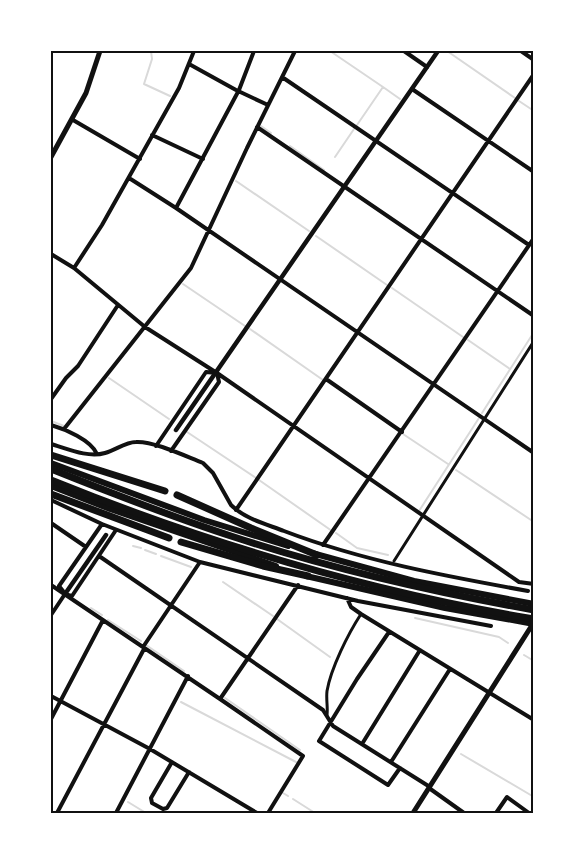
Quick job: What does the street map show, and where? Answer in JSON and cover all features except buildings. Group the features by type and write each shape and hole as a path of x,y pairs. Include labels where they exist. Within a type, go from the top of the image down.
{"highway":[{"path":"51,454 165,490"},
{"path":"51,468 182,518 277,550 410,586 534,610"},
{"path":"51,480 228,546 319,572 448,604 534,622"},
{"path":"51,494 169,538"},
{"path":"177,495 316,555"},
{"path":"181,542 244,561 308,576"}],"main road":[{"path":"51,157 86,93 100,51"},
{"path":"51,463 204,520 316,555 414,581 534,604"},
{"path":"51,486 198,540 308,576 480,615 534,622 413,813"}],"street":[{"path":"74,268 140,159 151,135 179,88 194,51"},
{"path":"176,208 240,90 254,51"},
{"path":"64,429 191,268 295,51"},
{"path":"404,51 427,67"},
{"path":"176,430 438,51"},
{"path":"521,51 534,60"},
{"path":"189,64 268,105"},
{"path":"236,510 534,74"},
{"path":"282,77 530,245"},
{"path":"412,89 534,172"},
{"path":"73,120 140,159"},
{"path":"257,127 534,316"},
{"path":"151,135 203,159"},
{"path":"129,178 534,453"},
{"path":"323,545 534,238"},
{"path":"51,254 74,268 145,327 217,373 519,582 534,584"},
{"path":"51,399 78,366 118,305"},
{"path":"394,561 534,341"},
{"path":"156,446 206,372 217,373"},
{"path":"171,451 219,382 217,373"},
{"path":"326,379 402,432"},
{"path":"51,425 64,429 96,450 98,454"},
{"path":"51,444 89,455 103,454 135,442 156,446 202,463 209,468 236,510 271,526 323,545 404,567 528,591"},
{"path":"51,500 116,530 200,562 346,597 491,626"},
{"path":"51,524 86,547"},
{"path":"102,524 59,586 65,594 72,596 116,530"},
{"path":"51,615 106,535"},
{"path":"99,556 323,710 327,715"},
{"path":"57,813 143,648 200,562"},
{"path":"458,590 462,579"},
{"path":"516,589 519,582"},
{"path":"51,585 303,756 268,813"},
{"path":"220,699 298,585"},
{"path":"346,597 351,607 389,632 534,720"},
{"path":"362,614 347,636 330,679 326,698 329,722 429,787 464,813"},
{"path":"468,622 480,615"},
{"path":"51,719 103,620"},
{"path":"389,632 329,722 319,741 388,785 400,768"},
{"path":"362,744 420,650"},
{"path":"390,762 450,669"},
{"path":"116,813 188,676"},
{"path":"51,696 150,748 257,813"},
{"path":"172,762 151,798 152,803 163,809 167,808 189,772"},
{"path":"496,813 507,797 529,813"}],"waterway":[{"path":"151,51 152,59 144,84 170,96"},
{"path":"330,51 383,87 357,125"},
{"path":"447,51 515,98"},
{"path":"383,87 400,99"},
{"path":"519,101 534,111"},
{"path":"261,126 271,133"},
{"path":"335,157 354,129"},
{"path":"290,146 324,170"},
{"path":"236,181 309,231"},
{"path":"316,236 387,285"},
{"path":"183,284 245,326"},
{"path":"392,288 463,337"},
{"path":"250,329 323,380"},
{"path":"482,413 534,332"},
{"path":"468,340 510,369"},
{"path":"109,378 169,419"},
{"path":"419,511 479,418"},
{"path":"51,421 64,426"},
{"path":"187,432 256,478"},
{"path":"403,434 448,464"},
{"path":"456,470 534,522"},
{"path":"259,480 332,531"},
{"path":"336,533 357,548 388,555"},
{"path":"133,546 141,548"},
{"path":"145,550 156,554"},
{"path":"161,556 191,567"},
{"path":"223,582 273,616"},
{"path":"91,608 102,615"},
{"path":"415,618 499,637 508,643"},
{"path":"277,619 330,657"},
{"path":"108,620 141,641"},
{"path":"146,645 184,671"},
{"path":"524,655 534,661"},
{"path":"225,698 300,750"},
{"path":"181,702 296,762"},
{"path":"461,754 534,797"},
{"path":"283,793 288,796"},
{"path":"293,799 315,813"},
{"path":"128,802 146,813"}]}
